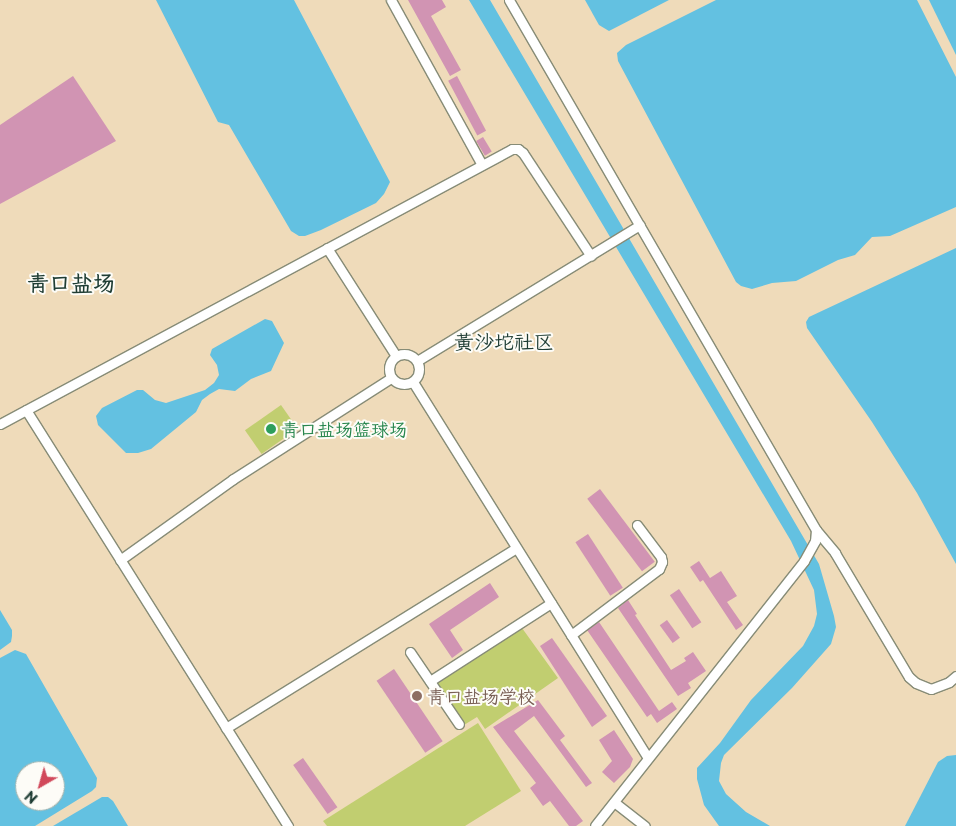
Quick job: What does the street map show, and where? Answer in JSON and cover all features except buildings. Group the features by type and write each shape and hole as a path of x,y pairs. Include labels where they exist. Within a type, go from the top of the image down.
{"street":[{"path":"391,0 482,165"},
{"path":"509,0 816,530 835,553 909,677 916,683 931,689 949,682 956,676"},
{"path":"0,424 512,149 518,149 523,153 591,256"},
{"path":"416,361 640,225"},
{"path":"327,248 396,356"},
{"path":"410,355 416,361 418,375 413,382 401,385 391,378 388,366 396,356 410,355"},
{"path":"120,560 233,479 391,378"},
{"path":"413,382 648,758"},
{"path":"26,410 288,826"},
{"path":"571,635 660,570 661,557 637,526"},
{"path":"595,826 804,561 811,550 816,530"},
{"path":"226,728 516,548"},
{"path":"430,681 551,603"},
{"path":"410,652 459,724"},
{"path":"614,802 645,826"}],"green space":[{"name":"青口盐场篮球场","path":"281,405 298,429 262,454 245,430"},
{"path":"522,628 558,678 485,729 477,717 464,725 438,687 438,683"},
{"path":"478,723 521,791 465,826 327,826 323,821"}],"water":[{"path":"156,0 294,0 390,182 384,194 376,203 321,230 305,236 299,236 291,231 229,125 218,122"},
{"path":"469,0 490,0 819,564 836,627 831,644 792,688 724,755 721,763 719,781 726,794 746,812 770,826 719,826 704,805 697,779 697,768 720,743 751,700 803,646 814,626 817,614 814,590 791,541"},
{"path":"585,0 669,0 609,31 599,25"},
{"path":"716,0 917,0 956,77 956,207 890,236 872,237 855,255 838,260 796,281 772,283 752,289 741,286 736,282 618,61 617,53 626,45"},
{"path":"929,0 956,0 956,55"},
{"path":"956,248 956,564 917,493 872,422 807,328 806,322 809,317"},
{"path":"265,319 272,321 284,343 271,371 251,379 235,391 219,389 210,394 202,400 196,412 151,449 138,453 126,453 98,425 96,416 102,408 137,390 143,390 155,400 166,403 205,390 214,383 219,375 217,365 210,355 212,349"},
{"path":"0,610 12,630 12,636 11,642 0,650"},
{"path":"15,650 26,654 97,778 96,787 92,791 65,808 65,761 15,761 15,811 59,811 35,826 0,826 0,658"},
{"path":"956,755 956,826 905,826 938,762 947,756"},
{"path":"102,797 108,797 113,801 128,826 53,826"}],"place":[{"name":"青口盐场篮球场","path":"271,429"},
{"name":"青口盐场学校","path":"417,696"}],"district":[{"name":"青口盐场","path":"71,282"},
{"name":"黄沙坨社区","path":"504,341"}]}
